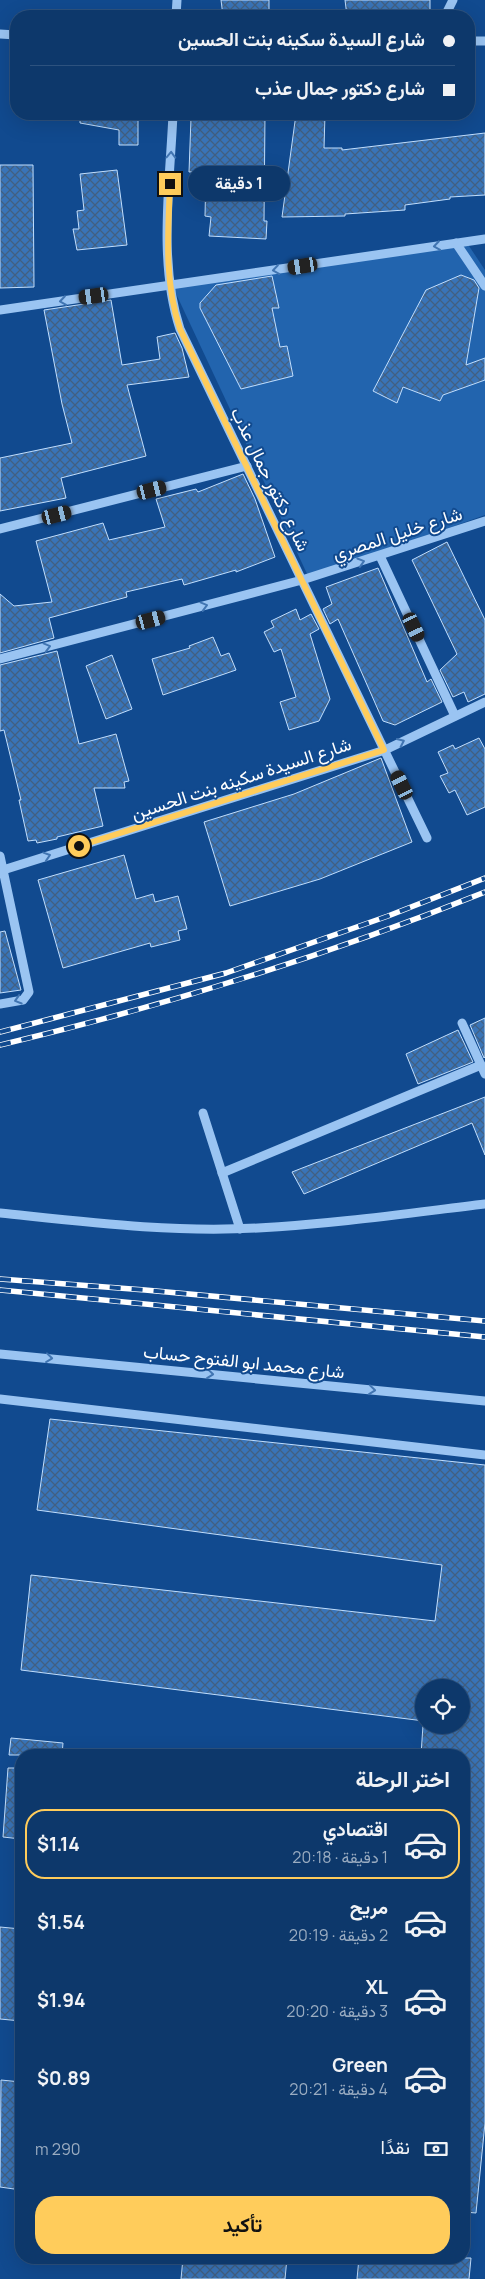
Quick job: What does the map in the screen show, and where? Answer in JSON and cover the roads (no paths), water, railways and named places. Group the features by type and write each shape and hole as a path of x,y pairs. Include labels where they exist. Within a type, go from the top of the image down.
{"street":[{"name":"شارع دكتور جمال عذب","path":"173,120 167,260 172,306 180,329 427,838"},
{"path":"0,310 485,239"},
{"path":"456,243 485,286"},
{"path":"0,529 247,466"},
{"name":"شارع خليل المصري","path":"0,659 302,580 485,521"},
{"path":"380,556 456,716"},
{"name":"شارع السيدة سكينه بنت الحسين","path":"2,870 384,750 485,702"},
{"path":"0,856 28,988 28,995 23,1000 0,1004"},
{"path":"222,1173 483,1069 462,1023"},
{"path":"203,1113 240,1229"},
{"path":"0,1213 131,1226 240,1229 321,1223 485,1204"},
{"name":"شارع محمد ابو الفتوح حساب","path":"0,1354 485,1401"},
{"path":"0,1399 485,1455"}],"railway":[{"path":"0,1032 226,973 388,916 485,878"},
{"path":"0,1045 123,1014 245,978 366,937 485,892"},
{"path":"0,1279 145,1290 485,1321"},
{"path":"0,1290 485,1337"}]}
